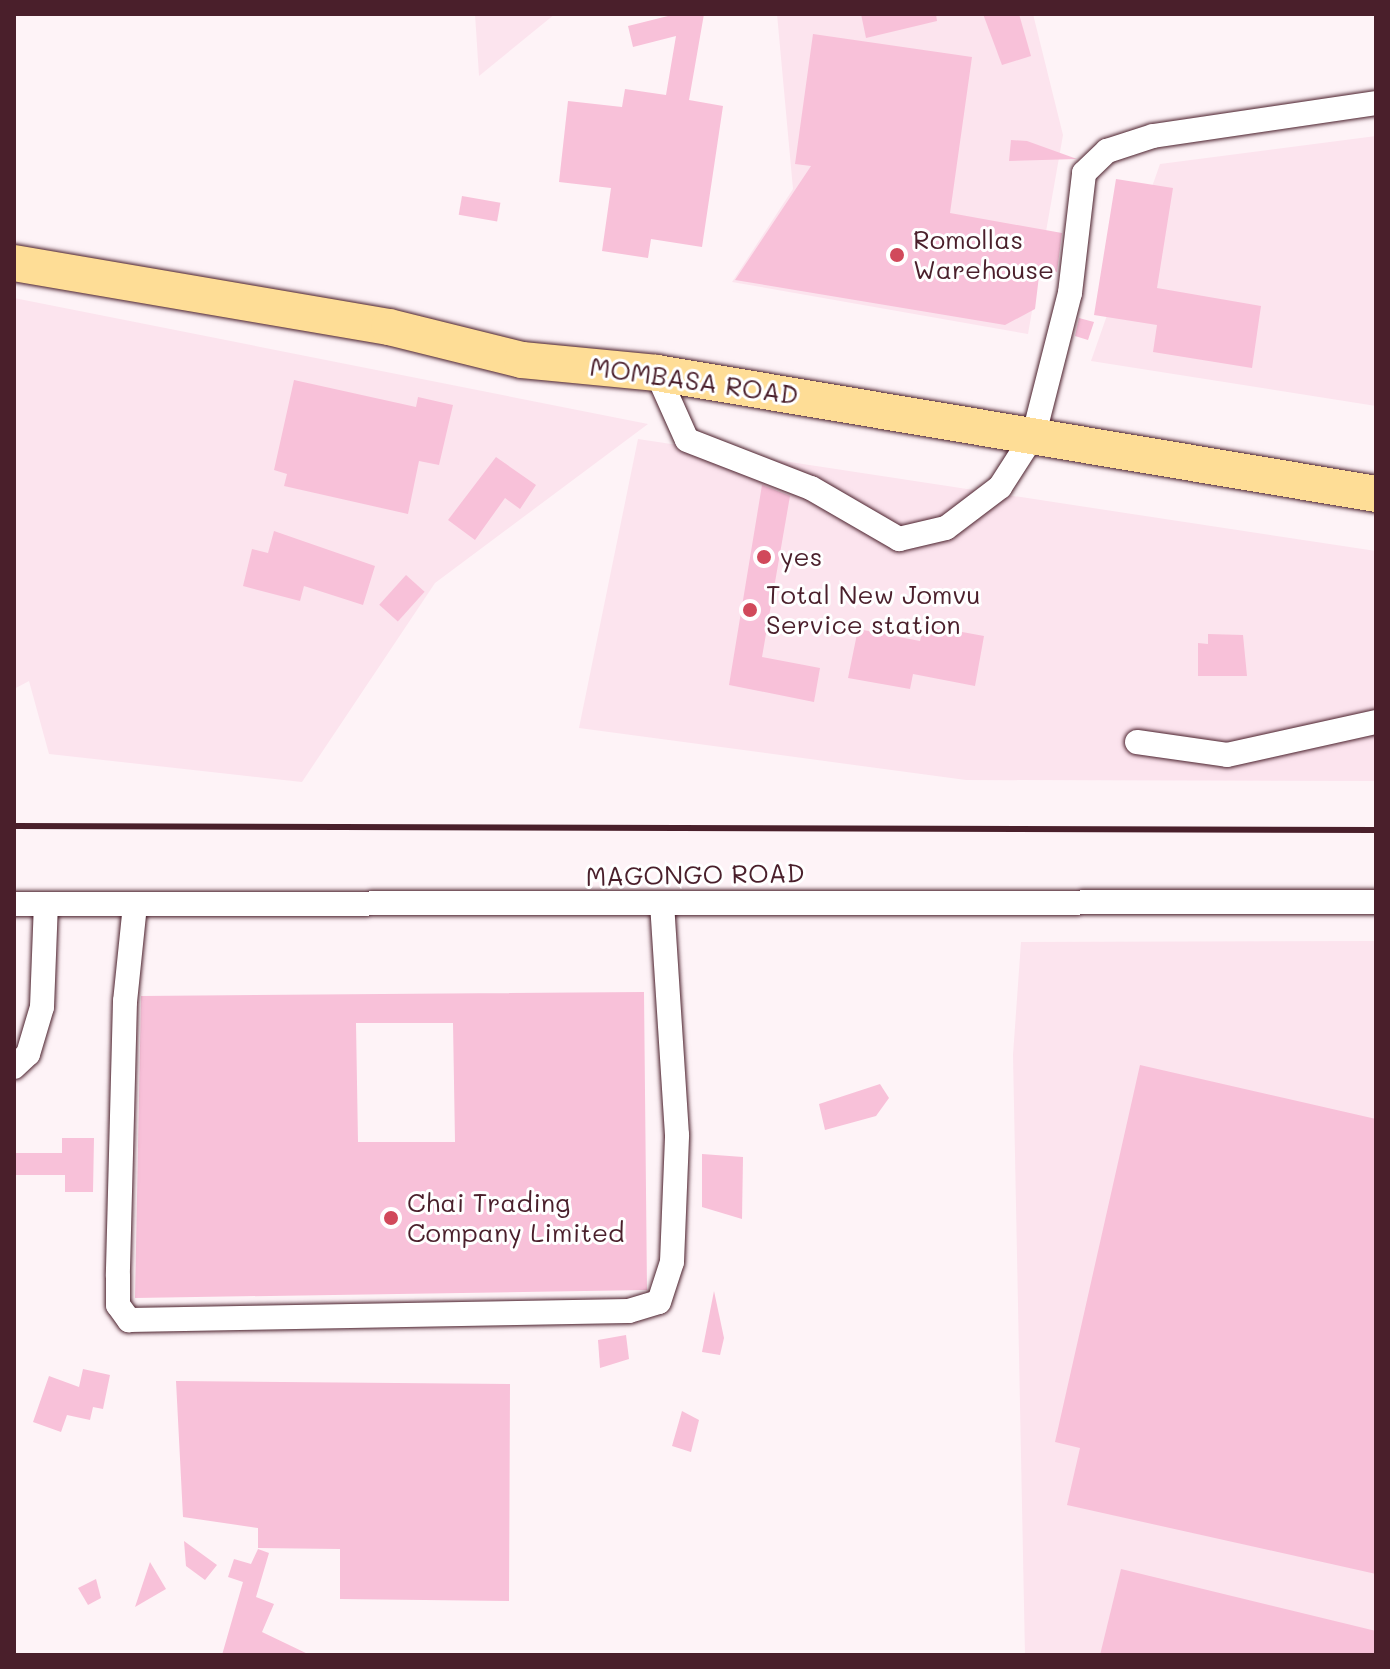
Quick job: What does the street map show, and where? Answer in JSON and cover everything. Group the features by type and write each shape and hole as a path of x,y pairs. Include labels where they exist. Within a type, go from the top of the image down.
{"highway":[{"name":"MOMBASA ROAD","path":"14,263 389,327 522,360 657,373 1034,434 1376,494"}],"street":[{"path":"657,373 687,440 811,488 899,539 946,528 974,510 1034,434 1070,293 1084,173 1107,151 1153,136 1376,103"},
{"path":"1137,742 1227,755 1376,722"},
{"name":"MAGONGO ROAD","path":"14,904 1376,902"},
{"path":"135,905 125,1001 118,1276 118,1305 129,1320 629,1311 659,1302 672,1262 677,1135 662,903"},
{"path":"14,1067 28,1054 40,1019 46,905"}],"shaded area":[{"path":"475,14 555,14 479,76"},
{"path":"777,14 1033,14 1063,135 1028,334 732,282 793,189"},
{"path":"1376,136 1376,406 1091,361 1160,164"},
{"path":"14,298 648,424 435,583 302,782 49,754 29,681 14,689"},
{"path":"638,439 1376,551 1376,781 966,780 579,728"},
{"path":"1376,941 1376,1655 1025,1655 1013,1055 1021,942"}],"building":[{"path":"676,14 704,14 689,100 723,106 702,247 651,239 648,258 602,251 611,188 559,182 568,101 622,107 625,89 666,95 676,36 633,47 628,26"},
{"path":"861,14 936,14 937,21 866,38"},
{"path":"983,14 1019,14 1031,56 1002,65"},
{"path":"813,34 972,57 950,213 1062,233 1057,272 1040,268 1035,309 1005,325 735,280 811,166 795,164"},
{"path":"1011,140 1027,141 1077,159 1009,161"},
{"path":"1116,179 1173,188 1157,288 1261,306 1252,368 1153,352 1157,325 1094,315"},
{"path":"462,196 500,203 497,221 459,215"},
{"path":"1079,318 1094,322 1088,340 1075,336"},
{"path":"294,380 416,407 418,397 453,405 439,465 419,461 408,514 284,486 287,474 274,470"},
{"path":"496,457 536,485 520,509 505,498 475,540 448,520"},
{"path":"762,485 790,496 762,657 820,668 814,702 729,685"},
{"path":"274,531 375,566 363,605 304,586 300,601 243,586 252,549 268,553"},
{"path":"406,575 425,592 398,621 379,605"},
{"path":"924,625 984,636 975,686 913,674 910,689 848,678 858,629 920,641"},
{"path":"1208,634 1243,635 1247,676 1198,676 1198,643 1208,644"},
{"name":"Chai Trading Company Limited","path":"644,992 647,1290 135,1298 141,996","holes":["356,1023 453,1023 455,1142 358,1142"]},
{"path":"1140,1065 1376,1119 1376,1574 1067,1505 1080,1448 1055,1442"},
{"path":"880,1084 889,1098 876,1116 825,1130 819,1104"},
{"path":"62,1138 94,1138 93,1192 65,1192 65,1175 15,1175 15,1153 62,1153"},
{"path":"702,1154 743,1157 742,1219 702,1207"},
{"path":"714,1291 724,1338 720,1355 702,1352"},
{"path":"626,1335 629,1359 600,1368 598,1340"},
{"path":"83,1369 110,1375 103,1409 93,1407 90,1420 67,1415 61,1432 33,1422 49,1376 79,1387"},
{"path":"176,1381 510,1384 509,1601 340,1599 340,1549 258,1548 258,1528 183,1517"},
{"path":"682,1411 699,1420 691,1452 672,1446"},
{"path":"184,1541 217,1565 205,1580 186,1566"},
{"path":"258,1549 269,1553 256,1597 274,1604 262,1632 310,1655 222,1655 243,1582 228,1577 234,1559 251,1564"},
{"path":"150,1562 166,1589 135,1607"},
{"path":"1121,1569 1376,1631 1376,1655 1100,1655"},
{"path":"96,1579 101,1598 88,1605 78,1588"}],"railway":[{"path":"14,826 1376,830"}],"place":[{"name":"Romollas Warehouse","path":"897,255"},
{"name":"yes","path":"764,557"},
{"name":"Total New Jomvu Service station","path":"750,610"},
{"name":"Chai Trading Company Limited","path":"391,1218"}]}
